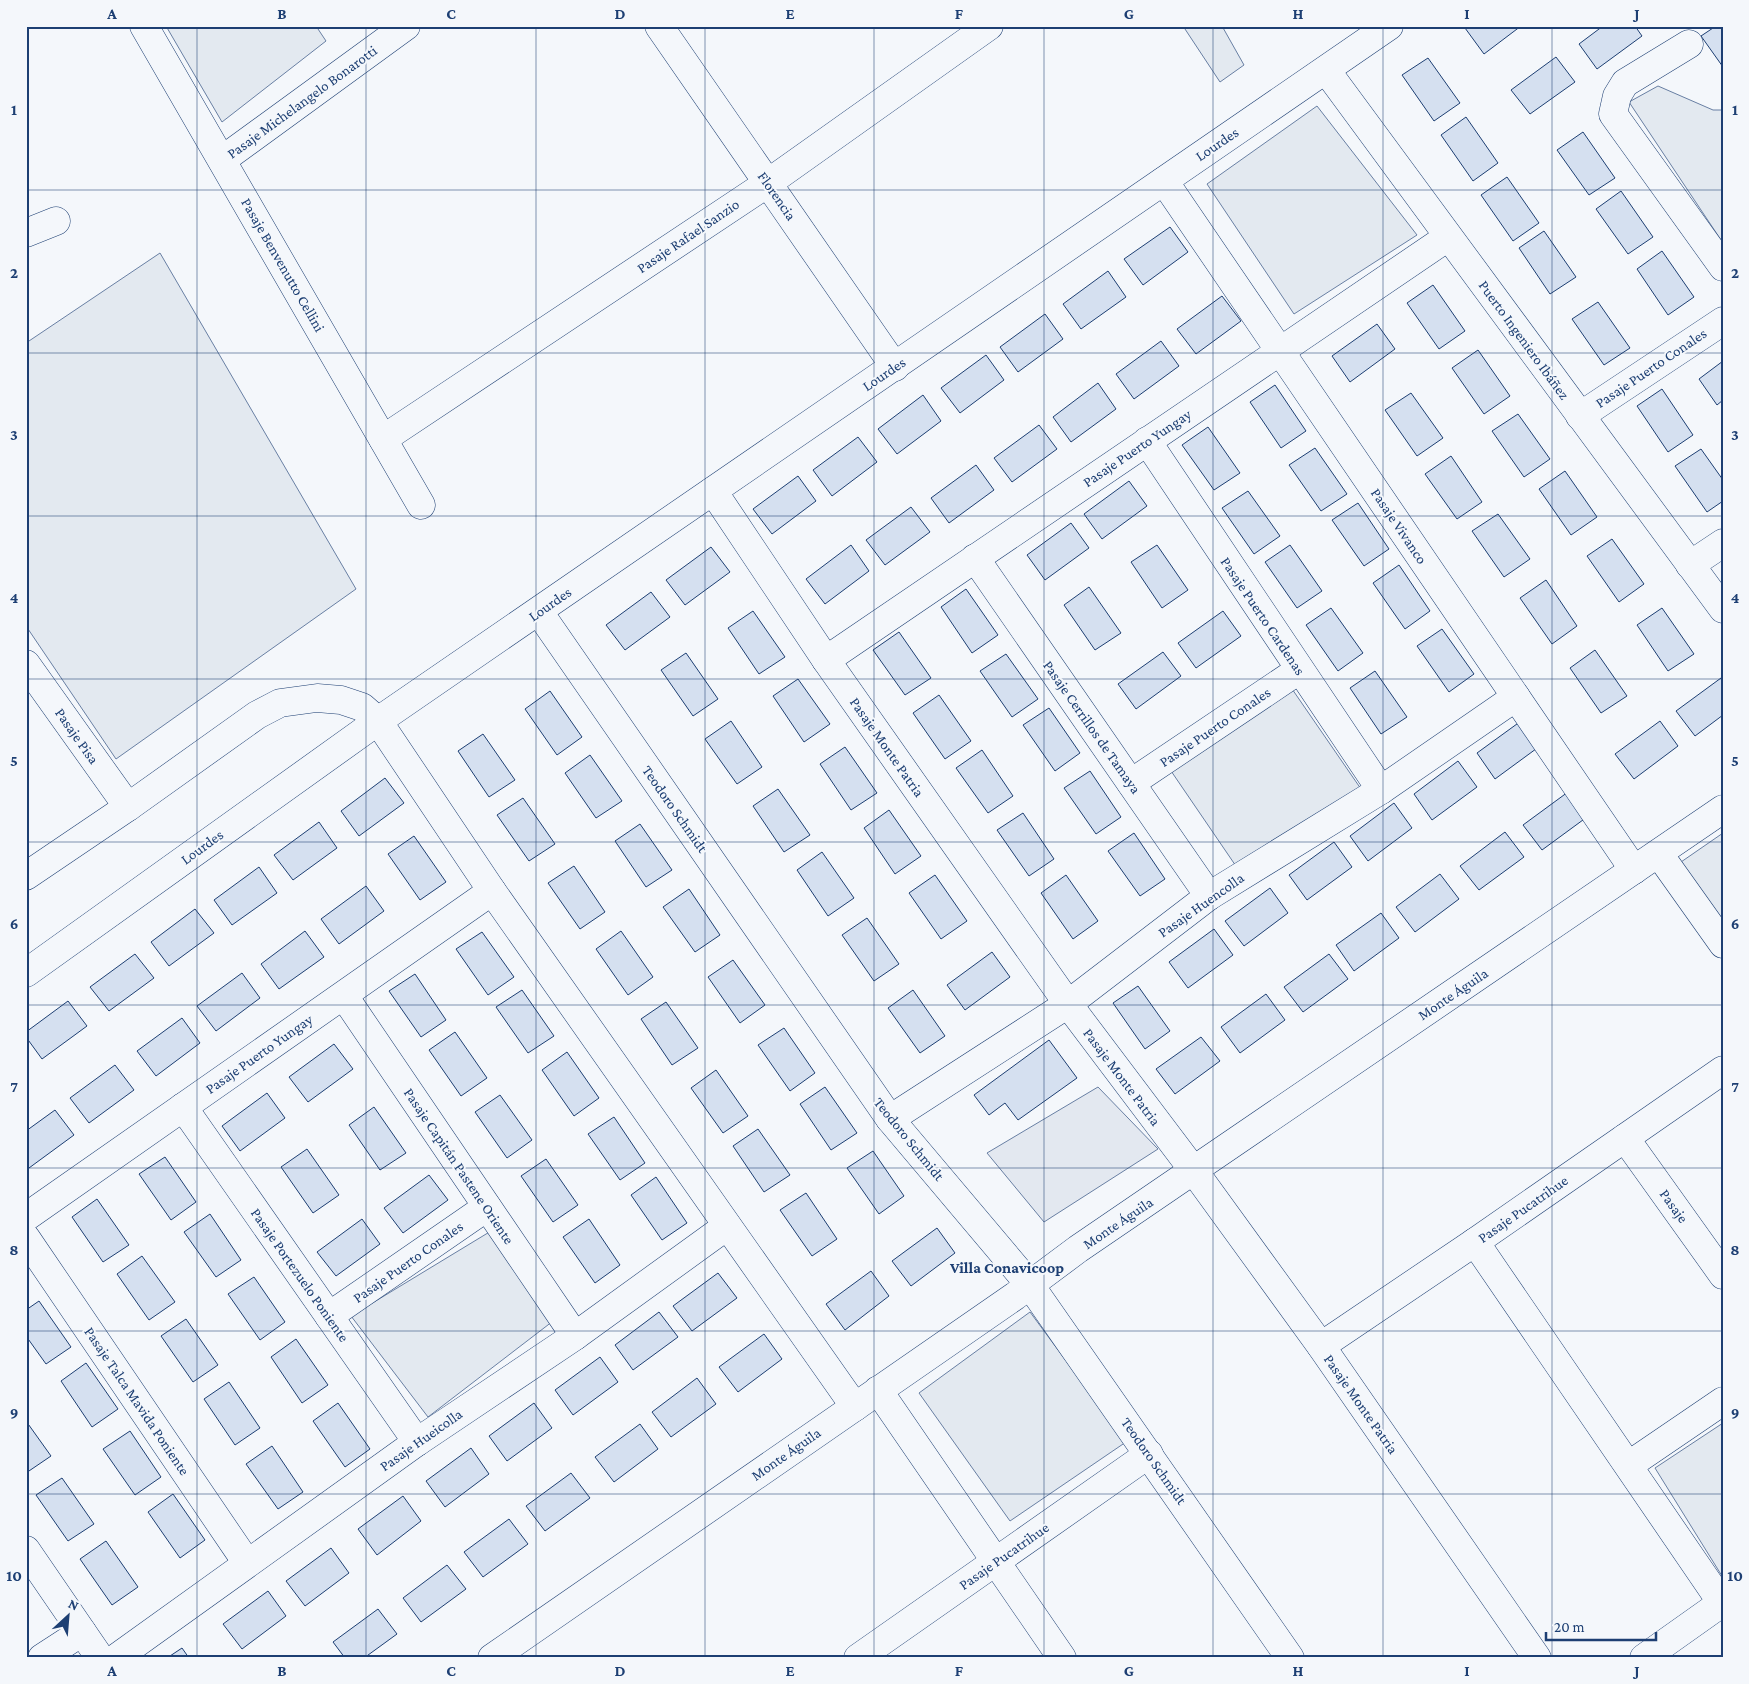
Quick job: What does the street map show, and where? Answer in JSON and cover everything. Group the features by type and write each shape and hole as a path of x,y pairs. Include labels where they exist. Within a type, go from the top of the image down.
{"street":[{"name":"Pasaje Benvenutto Cellini","path":"144,26 421,505"},
{"name":"Pasaje Michelangelo Bonarotti","path":"222,160 406,26"},
{"name":"Florencia","path":"659,26 894,367"},
{"name":"Pasaje Rafael Sanzio","path":"383,439 768,183 989,26"},
{"name":"Lourdes","path":"26,973 378,722 1389,26"},
{"path":"1689,44 1625,83 1617,96 1614,114 1723,267"},
{"name":"Puerto Ingeniero Ibáñez","path":"1326,70 1723,609"},
{"name":"Pasaje Vivanco","path":"1164,181 1634,870"},
{"path":"26,233 56,221"},
{"name":"Pasaje Puerto Yungay","path":"826,660 1448,237"},
{"name":"Pasaje Puerto Conales","path":"1580,416 1723,321"},
{"name":"Pasaje Puerto Cardenas","path":"1147,441 1380,790"},
{"name":"Pasaje Monte Patria","path":"713,491 826,660 1068,1004 1194,1171 1321,1346 1537,1658"},
{"path":"1690,566 1723,543"},
{"name":"Pasaje Cerrillos de Tamaya","path":"975,558 1209,896"},
{"name":"Teodoro Schmidt","path":"539,612 890,1119 1030,1285 1290,1658"},
{"name":"Pasaje Pisa","path":"26,664 128,808"},
{"name":"Pasaje Puerto Conales","path":"1131,783 1299,670"},
{"name":"Pasaje Huencolla","path":"890,1119 1068,1004 1209,896 1380,790 1516,697"},
{"path":"26,876 128,808 256,715 280,703 317,698 341,700 362,707 378,722 492,891 855,1407"},
{"name":"Monte Águila","path":"492,1658 1078,1250 1723,809"},
{"path":"1659,854 1723,944"},
{"name":"Pasaje Puerto Yungay","path":"26,1217 492,891"},
{"name":"Pasaje Capitán Pastene Oriente","path":"344,996 575,1336"},
{"name":"Pasaje Pucatrihue","path":"1321,1346 1723,1070"},
{"name":"Pasaje Portezuelo Poniente","path":"183,1107 417,1442"},
{"name":"Pasaje","path":"1625,1138 1723,1275"},
{"name":"Pasaje Puerto Conales","path":"329,1316 487,1207"},
{"name":"Pasaje Hueicolla","path":"116,1658 417,1442 575,1336 727,1226"},
{"name":"Pasaje Talca Mavida Poniente","path":"26,1238 247,1563"},
{"path":"1475,1242 1722,1602 1644,1658"},
{"path":"878,1390 1062,1658"},
{"path":"1629,1466 1723,1401"},
{"name":"Pasaje Pucatrihue","path":"858,1658 1149,1454"},
{"path":"26,1550 100,1658"},
{"path":"42,1658 82,1632"}],"shaded area":[{"path":"166,26 316,26 326,41 222,122"},
{"path":"1183,26 1222,26 1244,65 1220,82"},
{"path":"1658,86 1713,110 1723,110 1723,243 1629,102"},
{"path":"1317,106 1417,235 1294,314 1207,184"},
{"path":"160,253 356,589 116,759 26,626 26,343"},
{"path":"1290,686 1361,789 1240,872 1169,768"},
{"path":"1723,833 1723,921 1681,862"},
{"path":"1098,1087 1158,1149 1044,1222 987,1153"},
{"path":"496,1228 557,1318 428,1417 351,1316"},
{"path":"1030,1312 1126,1442 1010,1521 919,1393"},
{"path":"1723,1423 1723,1576 1722,1576 1655,1468"}],"building":[{"path":"1468,26 1521,26 1484,54 1465,28"},
{"path":"1603,26 1635,26 1642,36 1597,69 1579,44"},
{"path":"1716,26 1723,26 1723,67 1701,36"},
{"path":"1556,57 1575,82 1530,114 1511,90"},
{"path":"1428,58 1460,103 1434,121 1402,75"},
{"path":"1466,117 1498,163 1473,181 1441,135"},
{"path":"1583,132 1615,178 1589,195 1557,150"},
{"path":"1507,177 1539,223 1513,241 1481,195"},
{"path":"1621,191 1653,237 1628,254 1596,209"},
{"path":"1170,227 1188,252 1143,285 1124,259"},
{"path":"1544,231 1576,277 1550,294 1519,248"},
{"path":"1662,251 1694,297 1668,315 1637,269"},
{"path":"1108,271 1126,297 1081,329 1063,304"},
{"path":"1433,285 1465,331 1439,349 1407,303"},
{"path":"1222,296 1241,321 1196,354 1177,329"},
{"path":"1598,302 1630,348 1604,365 1572,319"},
{"path":"1045,314 1063,339 1018,372 1000,347"},
{"path":"1377,324 1395,349 1350,382 1332,356"},
{"path":"1161,341 1179,366 1134,399 1116,374"},
{"path":"1478,350 1510,396 1484,414 1452,368"},
{"path":"986,355 1004,380 960,413 941,388"},
{"path":"1723,361 1723,400 1717,405 1699,379"},
{"path":"1098,383 1116,409 1071,442 1053,417"},
{"path":"1275,385 1306,431 1281,448 1250,402"},
{"path":"1662,389 1693,435 1668,452 1637,406"},
{"path":"1411,393 1443,438 1417,456 1385,410"},
{"path":"923,395 941,421 897,454 878,429"},
{"path":"1518,414 1550,459 1524,477 1492,431"},
{"path":"1039,425 1057,449 1012,482 994,458"},
{"path":"1208,427 1240,473 1214,490 1182,445"},
{"path":"858,437 877,462 832,496 813,470"},
{"path":"1315,448 1347,494 1321,511 1289,465"},
{"path":"1701,449 1723,480 1723,501 1707,512 1675,466"},
{"path":"1451,456 1482,502 1457,519 1425,474"},
{"path":"976,465 994,490 949,523 931,498"},
{"path":"1565,471 1597,517 1571,535 1539,489"},
{"path":"798,476 816,501 772,534 753,509"},
{"path":"1129,481 1147,506 1102,539 1084,514"},
{"path":"1248,491 1280,536 1254,554 1222,508"},
{"path":"1358,503 1389,549 1364,566 1332,520"},
{"path":"911,507 930,532 885,565 866,540"},
{"path":"1498,514 1530,559 1504,577 1472,531"},
{"path":"1071,523 1089,548 1045,580 1027,555"},
{"path":"1612,539 1644,584 1619,602 1587,556"},
{"path":"851,545 869,571 825,604 806,579"},
{"path":"1157,545 1188,590 1162,608 1131,562"},
{"path":"1290,545 1322,591 1297,608 1265,562"},
{"path":"711,547 730,572 685,605 666,580"},
{"path":"1399,565 1430,611 1405,629 1373,583"},
{"path":"1546,580 1577,626 1552,644 1520,598"},
{"path":"1089,587 1121,633 1095,650 1064,605"},
{"path":"966,589 998,635 972,653 941,607"},
{"path":"651,592 670,617 625,650 606,625"},
{"path":"1331,608 1363,653 1338,671 1306,625"},
{"path":"1662,608 1694,654 1668,671 1637,625"},
{"path":"753,611 785,657 759,674 728,628"},
{"path":"1223,611 1241,636 1196,668 1178,643"},
{"path":"1442,629 1474,674 1449,692 1417,646"},
{"path":"899,632 931,678 905,695 873,650"},
{"path":"1595,650 1627,696 1601,713 1570,668"},
{"path":"1163,652 1181,676 1136,709 1118,684"},
{"path":"686,653 718,699 693,716 661,670"},
{"path":"1006,654 1038,699 1012,717 980,671"},
{"path":"1375,671 1407,717 1381,734 1350,688"},
{"path":"1721,678 1723,680 1723,715 1695,736 1676,711"},
{"path":"798,679 830,724 804,742 773,696"},
{"path":"550,691 582,737 557,755 525,709"},
{"path":"939,695 971,741 945,759 913,713"},
{"path":"1049,708 1080,753 1055,771 1023,725"},
{"path":"731,721 762,767 737,784 705,739"},
{"path":"1521,721 1540,746 1495,779 1477,753"},
{"path":"1660,721 1678,746 1634,779 1615,754"},
{"path":"483,734 515,780 489,797 458,751"},
{"path":"845,747 877,793 851,810 820,764"},
{"path":"982,750 1013,796 988,813 956,768"},
{"path":"590,755 622,801 596,818 565,773"},
{"path":"1458,761 1477,787 1432,820 1414,794"},
{"path":"1090,771 1121,817 1096,834 1064,788"},
{"path":"385,778 404,803 359,836 341,811"},
{"path":"778,789 810,835 784,852 753,806"},
{"path":"1568,792 1587,817 1542,850 1523,825"},
{"path":"523,798 555,844 529,861 497,815"},
{"path":"1394,803 1412,828 1368,861 1350,836"},
{"path":"889,810 921,856 895,874 864,828"},
{"path":"1023,813 1054,859 1029,876 997,830"},
{"path":"319,822 337,848 293,880 274,855"},
{"path":"640,824 672,870 646,887 615,841"},
{"path":"1505,832 1524,857 1479,890 1460,866"},
{"path":"1134,833 1165,879 1140,896 1108,851"},
{"path":"414,836 446,882 420,900 388,854"},
{"path":"1334,842 1352,867 1307,900 1289,875"},
{"path":"822,852 854,898 828,916 797,870"},
{"path":"574,866 605,912 580,929 548,883"},
{"path":"259,867 277,893 232,925 214,900"},
{"path":"1440,874 1459,899 1415,932 1396,907"},
{"path":"935,875 967,921 941,939 909,893"},
{"path":"1066,875 1098,921 1073,939 1041,893"},
{"path":"366,886 384,911 339,944 321,919"},
{"path":"1270,888 1288,913 1244,946 1225,921"},
{"path":"689,889 720,935 695,952 663,907"},
{"path":"195,909 214,933 169,966 151,942"},
{"path":"1381,913 1399,938 1354,971 1336,945"},
{"path":"867,918 899,964 874,981 842,935"},
{"path":"1214,929 1233,955 1188,988 1169,962"},
{"path":"305,931 324,957 279,989 261,964"},
{"path":"621,931 653,977 628,995 596,949"},
{"path":"482,932 514,977 488,995 456,949"},
{"path":"992,952 1010,977 965,1010 947,985"},
{"path":"135,954 154,978 109,1011 90,987"},
{"path":"1329,954 1348,979 1303,1012 1284,987"},
{"path":"733,960 765,1005 740,1023 708,977"},
{"path":"242,973 260,998 216,1031 197,1006"},
{"path":"415,974 446,1020 421,1037 389,991"},
{"path":"1138,986 1170,1031 1145,1049 1113,1003"},
{"path":"522,990 554,1036 528,1053 496,1007"},
{"path":"913,990 945,1036 920,1053 888,1008"},
{"path":"1266,994 1285,1020 1240,1053 1221,1027"},
{"path":"68,1001 87,1026 42,1059 26,1037 26,1032"},
{"path":"666,1002 698,1048 672,1065 641,1019"},
{"path":"182,1018 200,1043 156,1076 137,1051"},
{"path":"784,1028 815,1073 790,1091 758,1045"},
{"path":"455,1032 487,1078 461,1096 429,1050"},
{"path":"1201,1037 1220,1061 1175,1094 1156,1069"},
{"path":"1049,1040 1077,1078 1018,1120 1005,1103 989,1115 974,1095"},
{"path":"334,1044 353,1069 308,1102 289,1077"},
{"path":"567,1052 599,1098 574,1116 542,1070"},
{"path":"115,1065 134,1090 89,1123 70,1098"},
{"path":"716,1070 748,1116 723,1133 691,1088"},
{"path":"825,1087 857,1133 831,1150 800,1104"},
{"path":"267,1093 285,1118 240,1151 222,1126"},
{"path":"500,1095 532,1140 507,1158 475,1112"},
{"path":"374,1107 406,1153 380,1170 349,1125"},
{"path":"55,1110 74,1135 29,1168 26,1164 26,1131"},
{"path":"614,1117 645,1163 620,1180 588,1134"},
{"path":"758,1129 790,1175 764,1192 733,1146"},
{"path":"307,1149 339,1195 313,1213 281,1167"},
{"path":"873,1151 904,1196 879,1214 847,1168"},
{"path":"165,1157 196,1202 171,1220 139,1174"},
{"path":"546,1159 578,1205 553,1222 521,1176"},
{"path":"429,1175 448,1200 403,1233 384,1208"},
{"path":"656,1177 687,1223 662,1240 631,1195"},
{"path":"806,1193 837,1239 812,1256 780,1210"},
{"path":"97,1199 129,1245 103,1262 72,1217"},
{"path":"210,1214 241,1260 216,1277 184,1232"},
{"path":"362,1219 380,1244 336,1276 317,1252"},
{"path":"589,1219 620,1265 595,1283 563,1237"},
{"path":"937,1228 955,1253 911,1286 892,1261"},
{"path":"142,1256 175,1302 149,1320 117,1274"},
{"path":"871,1271 889,1296 845,1330 826,1304"},
{"path":"718,1273 737,1298 692,1331 673,1306"},
{"path":"254,1277 285,1322 260,1340 228,1294"},
{"path":"39,1301 71,1347 46,1364 26,1336 26,1310"},
{"path":"659,1312 678,1337 633,1370 615,1345"},
{"path":"186,1319 218,1365 193,1382 161,1336"},
{"path":"764,1334 782,1359 738,1392 719,1367"},
{"path":"296,1339 328,1385 302,1403 271,1357"},
{"path":"600,1357 618,1382 573,1415 555,1390"},
{"path":"86,1363 118,1409 92,1427 61,1381"},
{"path":"697,1378 716,1404 671,1437 652,1412"},
{"path":"229,1382 260,1428 235,1445 204,1399"},
{"path":"338,1403 370,1449 345,1467 313,1421"},
{"path":"534,1403 552,1428 507,1461 489,1436"},
{"path":"26,1421 51,1456 26,1473"},
{"path":"640,1424 658,1449 614,1482 595,1457"},
{"path":"130,1431 161,1477 135,1495 103,1449"},
{"path":"272,1446 303,1492 278,1509 246,1464"},
{"path":"471,1448 489,1474 445,1507 426,1481"},
{"path":"571,1473 590,1498 545,1531 526,1506"},
{"path":"62,1478 94,1524 68,1541 36,1495"},
{"path":"173,1494 205,1540 180,1558 148,1512"},
{"path":"403,1496 421,1521 377,1555 358,1529"},
{"path":"509,1519 528,1544 483,1577 464,1552"},
{"path":"106,1541 138,1587 112,1605 80,1559"},
{"path":"331,1548 349,1573 305,1606 286,1581"},
{"path":"447,1565 466,1589 421,1622 403,1598"},
{"path":"268,1591 286,1616 242,1649 223,1624"},
{"path":"378,1609 397,1634 364,1658 345,1658 333,1642"},
{"path":"182,1648 189,1658 167,1658"}],"district":[{"name":"Villa Conavicoop","path":"1007,1267"}]}
